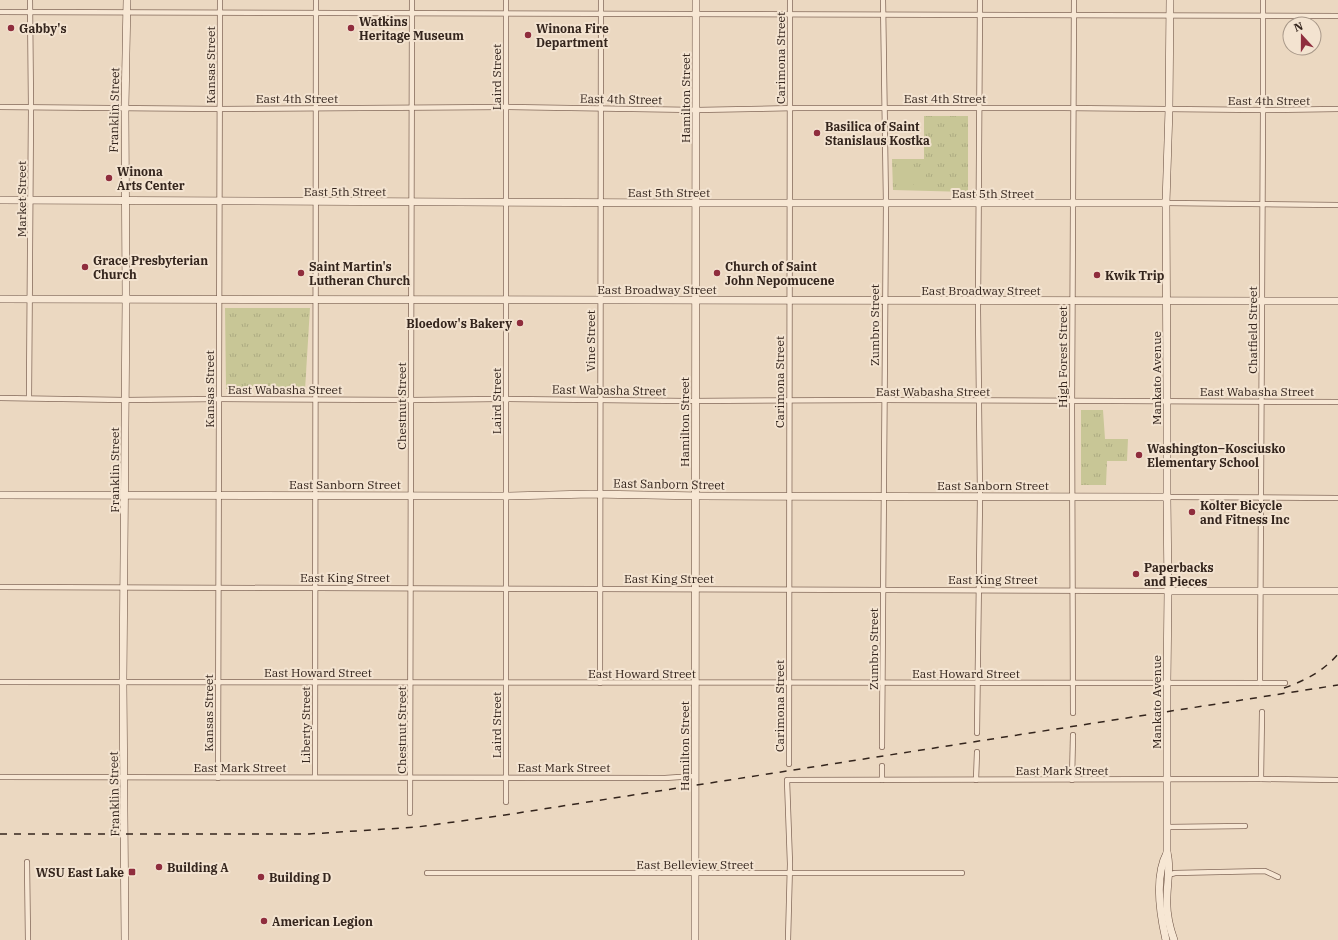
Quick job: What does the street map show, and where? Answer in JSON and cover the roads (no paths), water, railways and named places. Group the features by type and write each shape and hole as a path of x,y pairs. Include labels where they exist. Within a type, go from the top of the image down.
{"street":[{"name":"Market Street","path":"29,398 31,108 30,0"},
{"name":"Franklin Street","path":"125,940 125,777 123,682 126,299 125,107 127,0"},
{"name":"Kansas Street","path":"218,778 220,0"},
{"name":"Liberty Street","path":"315,777 316,0"},
{"name":"Chestnut Street","path":"410,813 412,0"},
{"name":"Laird Street","path":"506,0 506,802"},
{"name":"Vine Street","path":"600,683 601,0"},
{"name":"Hamilton Street","path":"695,940 696,0"},
{"name":"Carimona Street","path":"789,764 788,496 790,400 790,0"},
{"name":"Zumbro Street","path":"882,747 884,300 886,204 883,0"},
{"path":"977,734 980,496 978,301 980,0"},
{"name":"High Forest Street","path":"1072,713 1074,0"},
{"name":"Mankato Avenue","path":"1170,0 1166,203 1168,401 1168,591 1166,683 1168,780 1167,853 1169,860 1167,908 1174,940"},
{"name":"Chatfield Street","path":"1260,683 1263,0"},
{"path":"0,12 1338,16"},
{"name":"East 4th Street","path":"0,107 696,110 884,108 1338,109"},
{"name":"East 5th Street","path":"0,200 790,204 1166,203 1338,205"},
{"name":"East Broadway Street","path":"0,299 1338,302"},
{"name":"East Wabasha Street","path":"0,398 125,400 506,399 696,401 1072,400 1338,402"},
{"name":"East Sanborn Street","path":"0,495 506,496 600,494 696,496 1338,498"},
{"name":"East King Street","path":"0,587 1338,591"},
{"name":"East Howard Street","path":"0,682 1285,683"},
{"path":"1262,712 1262,779"},
{"path":"1072,780 1073,735"},
{"path":"976,780 977,752"},
{"path":"882,766 882,780"},
{"name":"East Mark Street","path":"0,777 665,778 695,776"},
{"name":"East Mark Street","path":"790,874 787,780 1338,780"},
{"path":"1167,827 1245,826"},
{"name":"Mankato Avenue","path":"1166,940 1162,917 1160,878 1164,858 1167,853"},
{"path":"27,862 28,940"},
{"path":"1168,875 1175,873 1265,871 1278,876"},
{"name":"East Belleview Street","path":"427,873 962,873"},
{"path":"788,940 790,874"}],"railway":[{"path":"1284,688 1313,675 1326,666 1338,654"},
{"path":"0,834 309,834 417,827 505,815 1338,685"}],"place":[{"name":"Gabby's","path":"11,28"},
{"name":"Watkins Heritage Museum","path":"351,28"},
{"name":"Winona Fire Department","path":"528,35"},
{"name":"Basilica of Saint Stanislaus Kostka","path":"817,133"},
{"name":"Winona Arts Center","path":"109,178"},
{"name":"Grace Presbyterian Church","path":"85,267"},
{"name":"Saint Martin's Lutheran Church","path":"301,273"},
{"name":"Church of Saint John Nepomucene","path":"717,273"},
{"name":"Kwik Trip","path":"1097,275"},
{"name":"Bloedow's Bakery","path":"520,323"},
{"name":"Washington–Kosciusko Elementary School","path":"1139,455"},
{"name":"Kolter Bicycle and Fitness Inc","path":"1192,512"},
{"name":"Paperbacks and Pieces","path":"1136,574"},
{"name":"Building A","path":"159,867"},
{"name":"WSU East Lake","path":"132,872"},
{"name":"Building D","path":"261,877"},
{"name":"American Legion","path":"264,921"}]}
